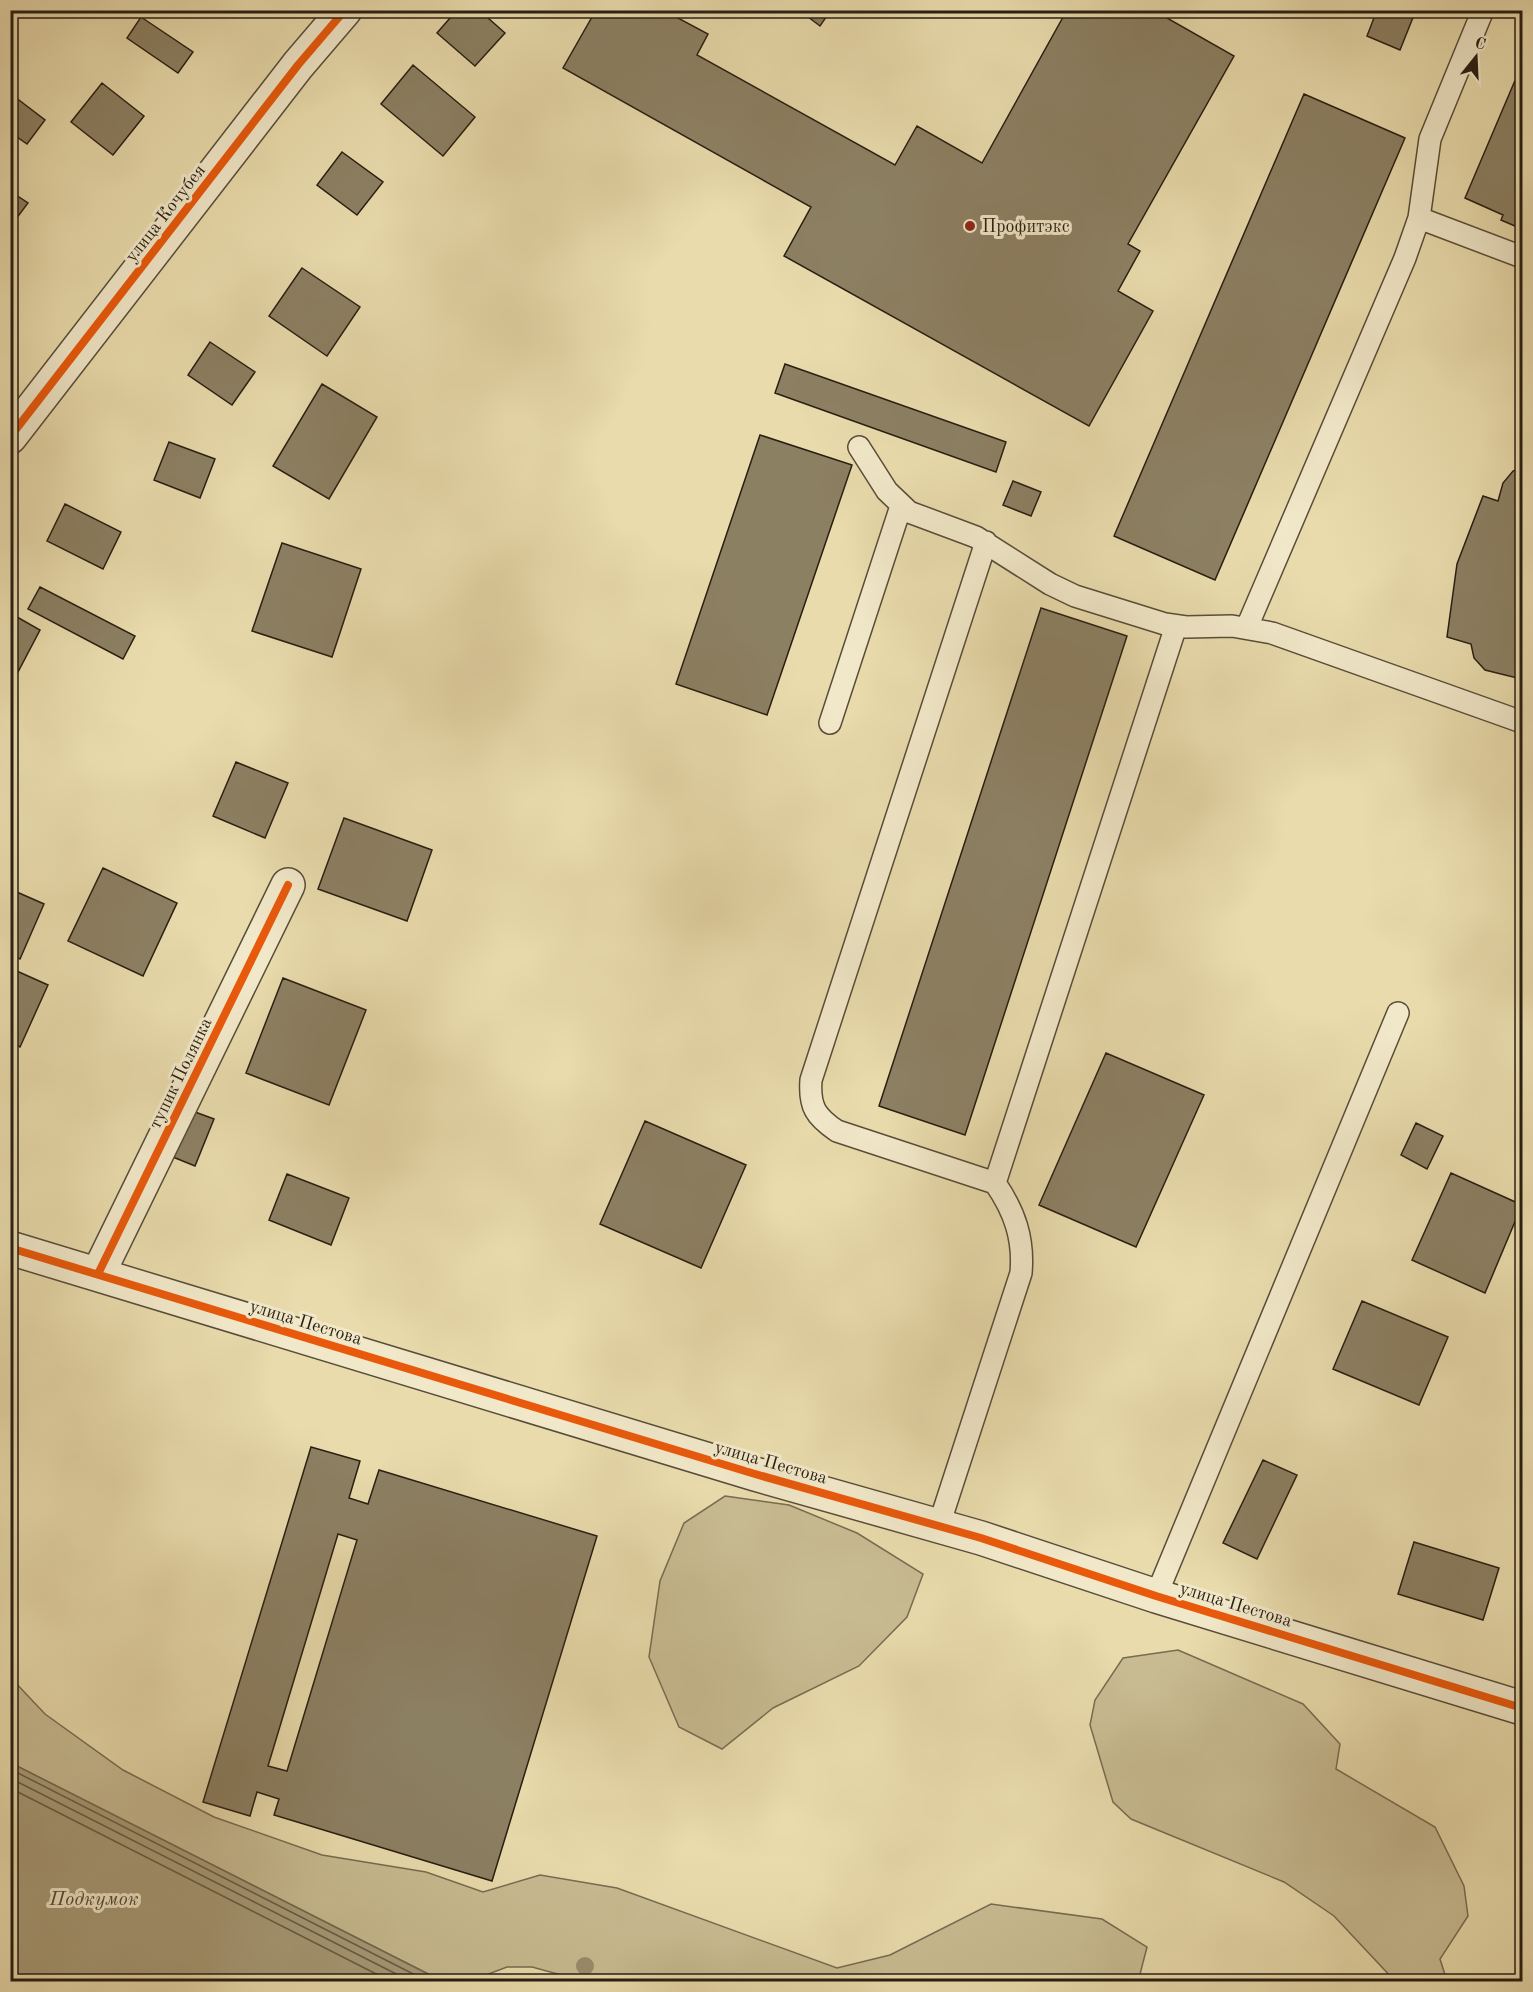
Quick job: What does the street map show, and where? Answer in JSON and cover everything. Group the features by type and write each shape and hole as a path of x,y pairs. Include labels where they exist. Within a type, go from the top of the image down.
{"street":[{"name":"улица Кочубея","path":"10,437 298,66 345,10"},
{"name":"тупик Полянка","path":"98,1274 288,885"},
{"name":"улица Пестова","path":"10,1248 755,1474 939,1525 1156,1596 1522,1708"}],"lane":[{"path":"1247,627 1406,258 1419,218 1430,139 1483,10"},
{"path":"1419,218 1522,257"},
{"path":"859,447 887,491 901,506 922,518 963,531 986,542 1050,584 1075,596 1152,621 1176,626 1247,627 1272,633 1522,722"},
{"path":"830,723 901,506"},
{"path":"939,1525 1021,1273 1022,1255 1015,1218 1008,1202 995,1183 837,1131 821,1120 813,1107 810,1093 811,1080 986,542"},
{"path":"995,1183 1176,626"},
{"path":"1156,1596 1398,1013"}],"shaded area":[{"path":"725,1496 789,1505 857,1533 923,1574 907,1617 859,1666 773,1708 722,1749 679,1727 649,1657 660,1581 684,1523"},
{"path":"1178,1650 1303,1704 1340,1744 1336,1769 1435,1827 1464,1886 1468,1916 1440,1959 1447,1981 1394,1981 1334,1916 1284,1882 1131,1819 1113,1802 1090,1725 1095,1700 1123,1658"},
{"path":"11,1678 45,1714 123,1770 214,1817 322,1855 426,1872 483,1892 540,1875 617,1888 837,1968 890,1955 991,1904 1102,1919 1147,1947 1138,1982 587,1982 532,1967 507,1967 470,1981 442,1981 11,1763"}],"water":[{"name":"Подкумок","path":"11,1763 442,1981 11,1981"}],"building":[{"path":"457,10 479,10 505,33 475,66 437,33"},
{"name":"Профитэкс","path":"596,10 680,10 676,17 708,34 697,55 895,165 917,126 982,163 1067,10 1153,10 1234,56 1128,244 1140,251 1118,291 1153,311 1089,426 784,256 811,207 563,68"},
{"path":"799,10 831,10 820,26"},
{"path":"1377,10 1416,10 1400,50 1367,36"},
{"path":"141,17 193,52 178,73 127,38"},
{"path":"1522,64 1522,229 1501,220 1503,215 1465,198"},
{"path":"413,65 475,117 443,156 381,104"},
{"path":"102,83 144,116 113,155 71,122"},
{"path":"1304,94 1405,138 1215,580 1114,536"},
{"path":"15,97 45,120 27,144 10,132 10,103"},
{"path":"342,152 383,182 357,215 317,185"},
{"path":"10,191 28,203 10,227"},
{"path":"302,268 360,307 327,356 269,316"},
{"path":"210,342 255,372 232,405 188,375"},
{"path":"785,364 1006,442 996,472 775,393"},
{"path":"322,384 377,417 329,499 273,466"},
{"path":"760,435 852,465 767,715 676,684"},
{"path":"169,442 215,459 200,498 154,480"},
{"path":"1522,467 1522,675 1517,678 1485,670 1474,658 1471,644 1447,637 1457,564 1483,496 1498,501 1503,483 1513,471"},
{"path":"1013,481 1041,492 1031,516 1003,505"},
{"path":"65,504 121,532 103,569 47,541"},
{"path":"282,543 361,569 332,657 252,631"},
{"path":"40,587 135,636 123,659 28,609"},
{"path":"1041,608 1127,636 965,1135 879,1106"},
{"path":"10,613 40,630 18,672 10,668"},
{"path":"236,762 288,783 265,838 213,816"},
{"path":"344,818 432,850 407,921 318,889"},
{"path":"103,868 177,903 143,976 68,941"},
{"path":"10,889 44,904 20,959 10,954"},
{"path":"10,968 48,985 20,1047 10,1042"},
{"path":"283,978 366,1010 329,1105 246,1073"},
{"path":"1106,1053 1204,1095 1136,1247 1039,1205"},
{"path":"187,1109 214,1119 195,1166 168,1155"},
{"path":"645,1121 746,1165 701,1268 600,1224"},
{"path":"1416,1123 1443,1136 1427,1169 1401,1155"},
{"path":"1451,1173 1522,1205 1485,1293 1412,1260"},
{"path":"287,1174 349,1198 331,1245 269,1220"},
{"path":"1362,1301 1448,1337 1419,1405 1333,1369"},
{"path":"311,1447 360,1461 349,1498 368,1504 379,1470 597,1536 492,1881 274,1815 279,1799 257,1792 250,1816 203,1802","holes":["338,1534 357,1540 287,1771 268,1766"]},
{"path":"1263,1460 1297,1475 1257,1559 1223,1543"},
{"path":"1414,1542 1499,1568 1483,1620 1398,1594"}],"cycle path":[{"path":"10,437 298,65 345,10"},
{"path":"98,1274 288,885"},
{"path":"10,1248 755,1474 981,1538 1156,1596 1522,1708"}],"place":[{"name":"Профитэкс","path":"970,226"}]}
